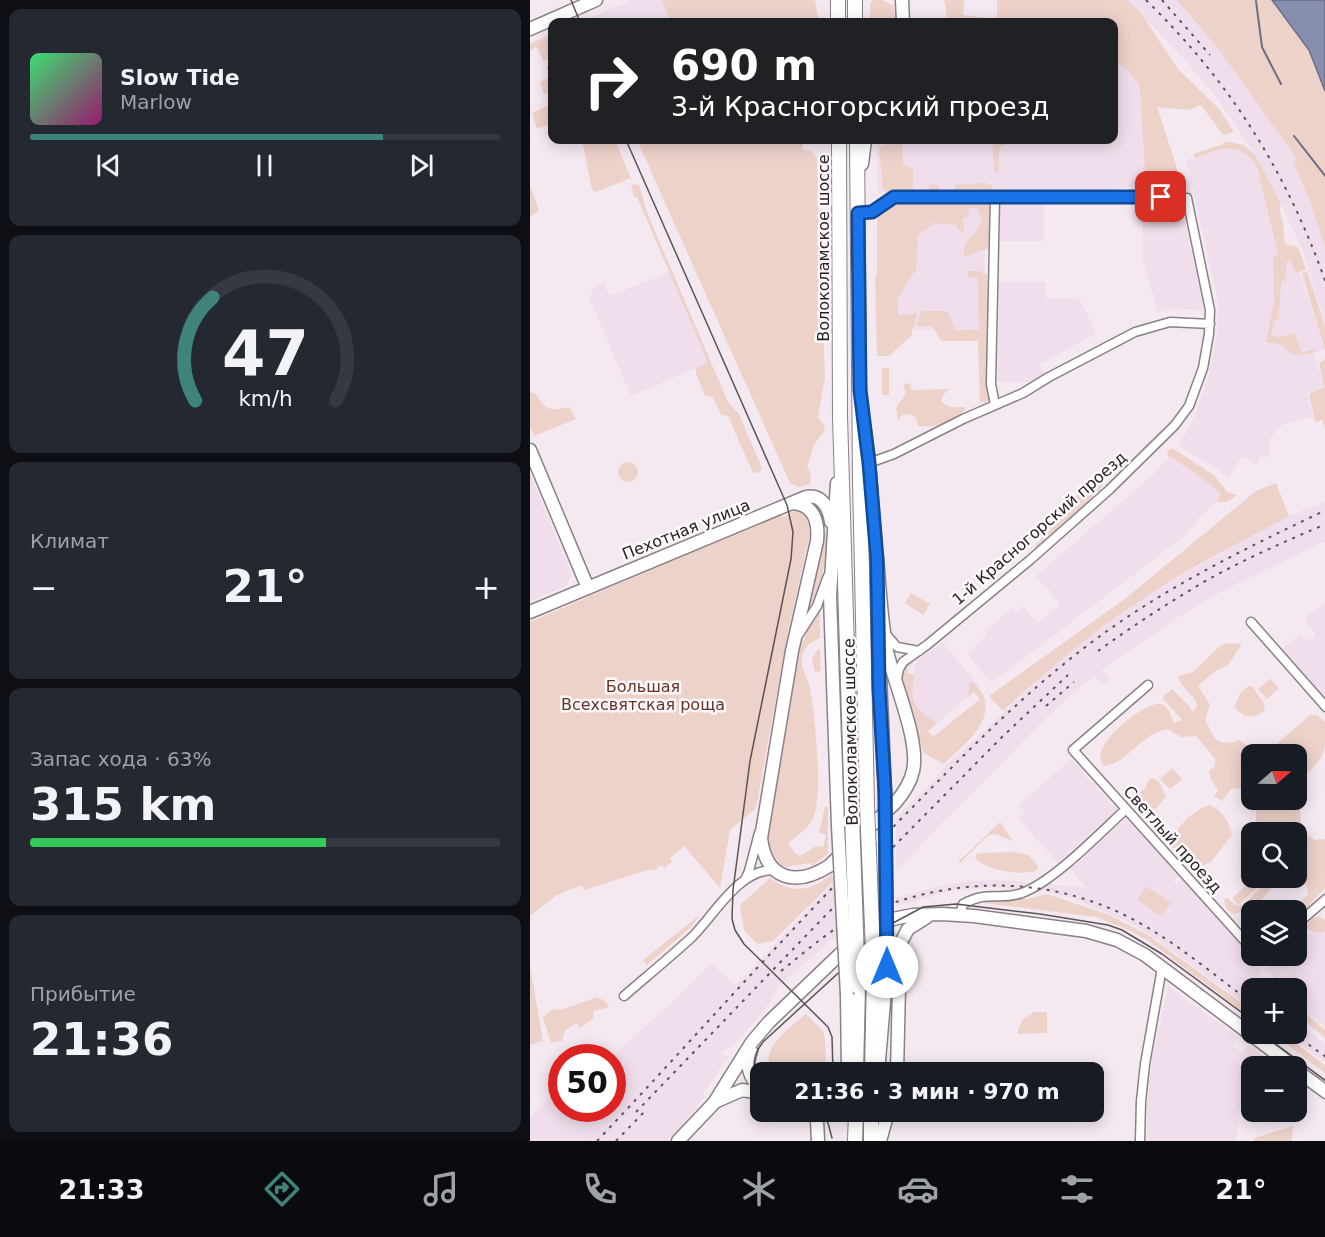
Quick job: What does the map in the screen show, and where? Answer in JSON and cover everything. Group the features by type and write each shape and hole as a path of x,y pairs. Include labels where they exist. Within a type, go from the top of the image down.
{"main road":[{"path":"555,18 596,0"},
{"path":"838,0 838,18"},
{"path":"855,0 855,18"},
{"path":"902,0 903,18"},
{"path":"530,29 548,21"},
{"name":"Волоколамское шоссе","path":"839,144 840,428 852,816 852,991 846,1062"},
{"name":"Волоколамское шоссе","path":"857,144 867,806 874,976 872,1062"},
{"path":"858,210 865,144"},
{"name":"Волоколамское шоссе","path":"860,390 877,559 879,688 885,792 887,967 879,1062"},
{"name":"Волоколамское шоссе","path":"840,428 830,607 838,826 856,1062"},
{"path":"530,450 588,588"},
{"name":"Пехотная улица","path":"530,612 806,497 818,498 827,507 834,535"},
{"path":"792,503 811,510 818,528 817,541 792,651 761,828 765,856 775,870 787,877 796,879 816,874 828,866 895,803 904,792 913,772 914,759 897,681 887,651 877,559"},
{"path":"678,1141 714,1103 757,1036 769,1022 839,955 871,929 901,918 960,914 1103,935 1129,945 1280,1056"},
{"path":"898,1062 900,944 905,933 913,924 934,915"},
{"path":"871,929 881,927 891,931 900,944"},
{"path":"750,1073 748,1065 750,1054 757,1036"},
{"path":"733,1075 750,1085"},
{"path":"1307,1078 1325,1092"},
{"path":"714,1103 737,1091 750,1090"},
{"path":"817,1122 818,1141"},
{"path":"852,1122 854,1141"},
{"path":"854,1141 855,1122"},
{"path":"873,1122 874,1139"},
{"path":"874,1139 883,1122"}],"street":[{"path":"858,210 872,212 894,197 995,197 991,384 995,405"},
{"name":"1-й Красногорский проезд","path":"897,681 900,665 1030,560 1109,490 1175,425 1189,406 1203,368 1210,324 1208,294 1187,198 995,197"},
{"path":"869,463 894,454 963,419 1023,393 1135,332 1178,321 1210,324"},
{"path":"792,651 800,631 817,606 831,567"},
{"path":"1251,622 1325,707"},
{"path":"885,632 897,647 920,651"},
{"name":"Светлый проезд","path":"1148,684 1073,750 1241,937"},
{"path":"960,914 964,903 974,898 1013,896 1031,889 1054,874 1126,809"},
{"path":"745,881 761,828"},
{"path":"624,996 692,937 726,896 763,870 775,870"},
{"path":"1307,915 1325,899"},
{"path":"1140,1141 1145,1064 1162,968"}],"shaded area":[{"path":"631,0 661,0 669,18 592,18"},
{"path":"1127,0 1177,0 1220,51 1298,159 1293,163 1310,201 1325,247 1325,323 1303,252 1256,156 1217,98 1179,53"},
{"path":"1118,50 1157,107 1176,165 1181,191 1144,190 1143,185 1120,189 986,194 878,194 876,144 1118,144"},
{"path":"1229,147 1249,154 1257,165 1278,255 1293,253 1325,350 1315,353 1324,386 1307,394 1313,417 1281,425 1271,438 1268,457 1261,457 1257,465 1242,456 1229,477 1178,445 1194,418 1209,375 1217,332 1218,301 1186,160"},
{"path":"894,201 986,202 984,330 885,329 887,207"},
{"path":"1142,201 1181,204 1204,311 1173,308 1158,313 1143,261"},
{"path":"1003,202 1044,202 1044,241 1000,241 1000,204"},
{"path":"669,272 708,363 631,396 589,301 593,288 604,283 610,296"},
{"path":"999,282 1045,282 1046,299 1077,299 1082,303 1096,334 1039,364 1044,374 1031,384 1030,382 998,382"},
{"path":"1170,456 1214,487 1221,495 1182,538 991,683 967,653 987,635 985,631 1013,607 1017,611 1023,606 1038,623 1060,604 1036,576 1155,473"},
{"path":"530,474 572,575 566,586 530,601"},
{"path":"1325,502 1325,541 1219,593 1174,620 1102,670 1110,680 1103,685 1095,676 1079,688 1047,717 896,871 896,818 943,768 1058,662 1138,601 1183,574 1289,516"},
{"path":"1325,603 1325,701 1279,651 1301,634 1308,642 1316,635 1304,618"},
{"path":"943,643 980,687 937,723 918,711 912,689 916,660"},
{"path":"1071,759 1117,810 1058,863 1018,818 1025,812 1019,805"},
{"path":"1124,820 1128,820 1179,876 1174,880 1176,884 1182,879 1241,945 1241,966 1260,966 1262,968 1258,978 1241,978 1241,1001 1132,924 1074,899 1048,892 993,887 951,891 896,906 896,898 968,881 1006,880 1087,888 1070,869"},
{"path":"837,879 841,936 832,939 780,985 767,1007 734,1045 720,1053 729,1057 685,1123 667,1141 530,1141 530,1117 548,1100 548,1122 626,1122 626,1044 711,963 735,986"},
{"path":"1319,927 1325,934 1325,1028 1307,1011 1307,978 1274,978 1265,968 1267,966 1307,966 1307,934 1309,936"},
{"path":"1168,986 1238,1037 1232,1044 1241,1054 1249,1046 1262,1056 1241,1056 1241,1105 1236,1141 1147,1141 1147,1101 1151,1066"},
{"path":"1307,1029 1325,1044 1325,1062 1300,1044 1307,1044"}],"green space":[{"path":"661,0 815,0 818,18 669,18"},
{"path":"873,0 882,0 893,5 895,18 870,18 870,3"},
{"path":"944,0 964,0 963,15 987,18 947,18"},
{"path":"997,0 1127,0 1141,13 1178,69 1220,110 1234,132 1223,135 1201,105 1188,110 1157,107 1176,165 1181,191 1146,190 1140,86 1129,72 1118,63 1118,18 997,18"},
{"path":"1177,0 1325,0 1325,247 1310,201 1293,163 1297,159 1220,51"},
{"path":"548,36 548,59 543,61 535,47 530,51 530,44"},
{"path":"548,78 548,92 544,94 540,82"},
{"path":"548,106 548,125 537,129 532,113"},
{"path":"1225,141 1244,145 1256,156 1281,203 1280,212 1285,244 1298,247 1306,269 1298,273 1293,269 1291,261 1289,260 1286,264 1286,277 1281,282 1279,318 1274,321 1271,335 1280,337 1295,333 1301,353 1315,349 1314,353 1298,355 1290,353 1282,345 1266,342 1274,302 1273,256 1278,255 1257,166 1243,152 1236,149 1221,149 1195,158 1193,154 1223,144"},
{"path":"583,144 617,144 631,178 596,192 592,190"},
{"path":"639,144 803,144 802,150 811,151 817,158 825,378 818,417 825,426 814,445 807,466 811,475 810,484 799,487 790,483"},
{"path":"902,144 903,165 913,168 913,189 886,191 883,187 879,149 884,145"},
{"path":"992,144 1006,144 1001,146 999,171 995,174"},
{"path":"984,183 993,186 989,248 964,257 965,244 982,221 977,208 969,208 968,217 963,218 964,234 955,225 935,223 918,235 916,269 898,298 898,315 917,314 911,336 889,356 877,356 875,277 877,273 877,215 898,200 925,200 930,184 938,185 940,192 955,191 955,185"},
{"path":"530,185 539,211 530,217"},
{"path":"639,185 648,215 728,402 739,414 762,468 759,472 753,473 728,416 721,415 713,397 705,395 696,374 696,368 708,363 637,197 634,197 631,186"},
{"path":"966,271 979,271 987,274 990,399 985,403 980,401 978,341 941,341 932,326 917,326 921,311 948,311 955,330 979,330 978,278 969,277"},
{"path":"1307,271 1325,326 1325,351 1302,273"},
{"path":"1325,359 1325,429 1322,420 1315,422 1309,394 1324,387 1319,363"},
{"path":"882,368 889,368 889,395 882,395"},
{"path":"910,383 911,390 949,389 941,401 949,407 966,407 952,421 938,425 918,426 916,418 910,414 902,415 898,421 896,408 906,393 903,385"},
{"path":"530,392 535,393 549,408 569,407 576,419 534,436 530,426"},
{"path":"1174,449 1215,476 1227,492 1237,495 1228,501 1216,501 1221,495 1214,487 1170,456 1168,458 1167,452"},
{"path":"628,462 635,465 638,472 635,479 628,482 621,479 618,472 621,465"},
{"path":"1094,483 1103,486 1082,508 1035,549 1034,547 1051,529 1055,512"},
{"path":"1276,483 1289,516 1193,568 1138,602 1068,654 1003,711 989,696 1126,598 1256,491"},
{"path":"809,502 816,503 821,510 826,543 822,578 807,612 824,532 821,518"},
{"name":"Большая Всехсвятская роща","path":"793,511 804,515 810,534 790,622 756,808 730,830 720,888 684,846 670,858 672,861 665,868 661,865 654,871 651,869 584,890 582,885 557,895 530,916 530,622 777,515 784,517"},
{"path":"911,593 930,604 923,615 905,603"},
{"path":"820,611 820,638 806,647 802,661 810,688 816,736 818,777 816,811 810,824 788,843 800,856 816,846 823,847 826,835 819,833 825,806 828,807 828,854 812,866 811,863 784,867 771,851 768,831 800,648 807,631"},
{"path":"1228,643 1242,644 1228,665 1215,671 1198,686 1210,705 1205,720 1214,737 1221,742 1240,740 1245,744 1241,744 1241,790 1239,788 1231,789 1222,801 1214,796 1218,790 1210,778 1209,771 1215,766 1215,759 1196,736 1181,737 1168,729 1150,736 1121,760 1104,766 1100,757 1110,737 1120,726 1144,709 1161,704 1168,709 1174,723 1182,720 1163,699 1164,695 1172,689 1192,712 1197,706 1196,702 1178,676 1193,672 1220,646"},
{"path":"818,649 820,650 821,671 815,672 812,658"},
{"path":"909,662 913,663 907,668 908,673 914,675 913,699 915,704 937,723 928,731 933,737 980,699 974,692 968,697 969,683 972,682 983,695 986,707 980,726 974,735 944,764 923,751 902,680 901,673 904,673 905,665"},
{"path":"1270,679 1279,688 1267,699 1258,689"},
{"path":"1248,686 1252,686 1265,705 1263,712 1251,717 1244,715 1234,707 1240,694"},
{"path":"1310,715 1317,715 1325,722 1323,753 1317,764 1307,773 1307,744 1276,744"},
{"path":"1172,768 1182,779 1170,789 1160,779"},
{"path":"1153,778 1159,782 1166,796 1157,808 1145,812 1134,804 1132,796 1145,789 1149,779"},
{"path":"1210,805 1224,817 1232,835 1211,862 1197,868 1188,857 1169,845 1185,820 1198,810"},
{"path":"1256,810 1300,810 1301,822 1256,822"},
{"path":"1000,822 1013,841 995,834 987,836 960,863 958,862"},
{"path":"1307,835 1315,840 1325,839 1325,888 1307,907 1307,900 1302,900 1308,894"},
{"path":"1015,852 1029,855 1038,866 1037,870 1023,873 1004,871 986,866 975,857 980,853"},
{"path":"832,874 833,882 773,941 757,944 744,930 740,905 770,878 786,887 801,889 816,884"},
{"path":"1146,886 1171,903 1161,916 1137,900"},
{"path":"1244,888 1257,888 1238,905 1232,898"},
{"path":"1260,888 1272,888 1260,900 1249,900"},
{"path":"1047,894 1109,915 1148,935 1241,1003 1241,1010 1147,940 1124,928 1096,917 983,903 989,898 1028,899"},
{"path":"1228,898 1235,905 1241,906 1241,912 1232,913 1227,909 1224,899"},
{"path":"701,914 690,928 647,965 643,960"},
{"path":"1319,916 1325,920 1325,932 1307,929 1312,919"},
{"path":"530,966 543,1041 530,1045"},
{"path":"597,997 605,1001 609,1007 594,1011 593,1019 580,1028 577,1023 565,1030 562,1041 551,1043 543,1018 551,1010 564,1009"},
{"path":"1034,1012 1047,1012 1047,1033 1017,1034 1022,1020"},
{"path":"806,1014 823,1031 826,1062 769,1062 769,1054 773,1046"},
{"path":"1307,1015 1325,1030 1325,1038 1307,1023"},
{"path":"1286,1044 1297,1044 1325,1065 1325,1073 1307,1060 1307,1056 1302,1056"},
{"path":"1293,1126 1292,1141 1254,1141 1254,1138"}],"water":[{"path":"1272,0 1325,0 1325,91 1309,50"}],"waterway":[{"path":"1256,1 1262,47 1281,84"},
{"path":"1294,136 1326,177"}],"tram line":[{"path":"571,0 578,18"},
{"path":"628,144 787,505 793,532 791,559 750,761 733,890 732,919 735,930 744,944 828,1027 832,1037 833,1062"},
{"path":"754,1062 757,1051 764,1041 893,923 923,907 956,904 1108,925 1122,930 1162,954 1241,1012"},
{"path":"1276,1044 1326,1081"},
{"path":"827,1122 832,1138"}],"railway":[{"path":"1146,0 1204,63 1230,96 1253,131 1293,203 1326,283"},
{"path":"1162,0 1210,55"},
{"path":"597,1141 826,894 968,751 1040,684 1092,642 1147,604 1235,555 1326,510"},
{"path":"1098,651 1209,579 1281,543 1326,524"},
{"path":"636,1112 824,917 1002,737 1068,675"},
{"path":"1046,706 1074,682"},
{"path":"781,971 835,929 874,909 906,899 964,887 1023,887 1081,898 1136,921 1181,949 1241,995"},
{"path":"1307,1043 1326,1057"},
{"path":"616,1141 647,1109"}],"route":[{"path":"887,967 885,792 879,688 877,559 860,390 858,213 872,212 894,197 1161,197"}]}
